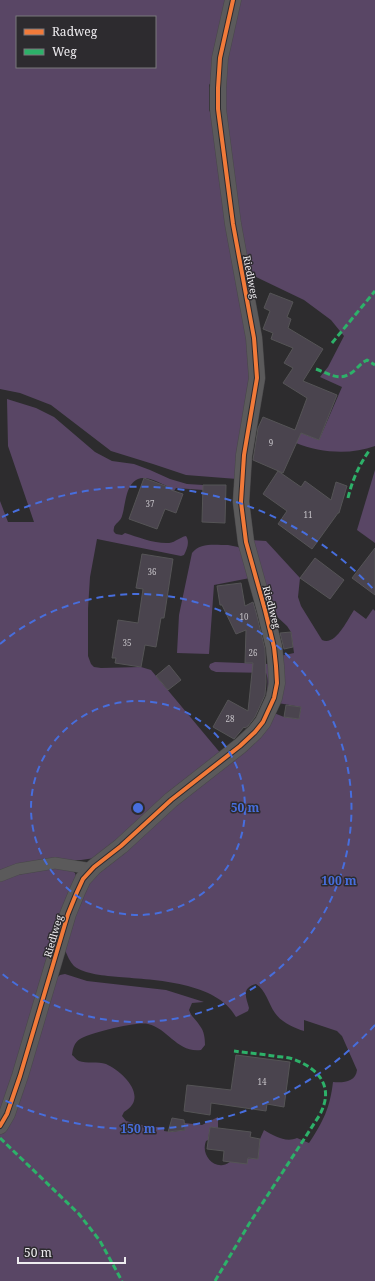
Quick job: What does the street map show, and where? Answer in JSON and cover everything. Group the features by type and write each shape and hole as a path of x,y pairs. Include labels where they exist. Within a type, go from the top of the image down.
{"street":[{"name":"Riedlweg","path":"0,1126 7,1114 20,1076 68,914 83,879 92,869 121,846 171,800 240,746 255,732 263,722 274,698 277,682 274,647 266,610 246,542 241,502 244,455 257,378 254,338 233,224 218,109 220,58 227,19 233,0"},
{"path":"0,876 18,869 55,863 92,869"}],"shaded area":[{"path":"0,0 230,0 214,78 209,85 209,110 215,122 253,365 237,479 186,475 111,451 51,405 20,393 0,389"},
{"path":"236,0 375,0 375,446 366,449 336,452 315,449 296,443 301,433 319,440 342,387 320,377 328,367 344,336 331,320 304,300 248,273 223,119 225,52"},
{"path":"7,399 36,408 54,417 95,452 112,461 134,464 170,479 187,484 203,485 203,490 176,488 174,491 154,480 142,478 134,482 128,490 121,518 114,527 114,532 116,534 122,535 125,533 147,540 164,543 169,543 186,536 188,546 184,555 181,556 97,539 90,577 88,656 94,667 141,667 151,670 222,755 95,858 81,860 54,860 0,872 0,501 8,522 34,522 8,446"},
{"path":"375,470 375,543 357,530"},
{"path":"251,540 266,541 300,578 298,597 301,606 322,640 332,640 341,631 354,610 366,619 373,609 375,611 375,1281 0,1281 0,1130 53,981 60,975 65,974 87,981 166,990 204,1002 192,1003 189,1010 203,1032 205,1045 201,1050 186,1048 162,1031 148,1024 134,1024 114,1028 80,1039 76,1042 73,1048 72,1055 82,1062 106,1064 126,1079 134,1093 134,1100 122,1116 126,1121 150,1127 164,1127 164,1131 171,1132 185,1130 184,1123 202,1125 218,1117 218,1128 210,1127 208,1140 206,1141 205,1146 208,1158 215,1164 225,1165 232,1161 258,1159 260,1139 264,1130 280,1138 289,1140 297,1138 309,1143 325,1114 330,1100 333,1082 348,1081 356,1074 357,1070 342,1036 337,1031 304,1020 304,1031 288,1024 278,1016 265,993 256,984 246,990 249,1008 248,1011 236,1017 227,1005 215,996 184,985 102,975 83,971 74,966 65,950 77,901 97,872 274,713 284,717 299,719 301,707 278,703 280,656 294,653 291,632 287,626 273,613"},
{"path":"228,545 241,549 250,578 214,585 209,654 177,653 179,615 192,553 199,547"},
{"path":"215,662 270,664 271,681 263,707 268,686 266,673 216,672 211,670 209,667 210,664"},
{"path":"52,867 71,870 75,873 77,880 0,1120 0,879"}],"building":[{"path":"270,293 293,302 287,317 291,319 288,328 323,349 303,381 337,395 319,440 301,433 283,473 253,460 258,428 263,417 295,430 307,398 283,383 293,368 284,363 293,348 271,339 273,333 263,329 270,311 264,308"},
{"path":"278,471 301,487 305,481 331,500 336,482 347,486 339,513 312,549 278,524 287,511 263,494"},
{"path":"144,478 183,494 176,513 165,509 157,529 129,519"},
{"path":"203,485 226,485 225,523 202,522"},
{"path":"375,548 375,595 352,578"},
{"path":"142,554 173,559 164,618 161,618 156,647 145,645 141,667 115,663 116,658 112,658 118,620 138,623 143,589 136,588"},
{"path":"315,558 344,580 330,599 300,578"},
{"path":"241,583 245,606 253,602 256,612 265,649 266,682 265,695 255,717 234,739 213,727 228,700 248,711 253,663 245,663 246,630 236,634 222,605 220,605 217,586"},
{"path":"291,632 293,647 284,649 280,633"},
{"path":"169,665 181,680 168,690 156,676"},
{"path":"286,705 301,707 299,719 284,717"},
{"path":"236,1055 290,1062 284,1107 267,1104 266,1111 211,1103 210,1115 184,1111 187,1085 231,1090"},
{"path":"172,1118 184,1120 185,1130 168,1132"},
{"path":"210,1127 251,1132 250,1137 260,1139 258,1159 248,1158 247,1164 223,1161 224,1151 207,1149"}],"marked path":[{"path":"332,343 375,291"},
{"path":"316,369 333,376 342,377 352,373 367,360 375,365"},
{"path":"348,498 356,473 369,451"},
{"path":"215,1281 249,1224 319,1116 324,1106 325,1097 325,1088 322,1081 311,1068 303,1063 288,1058 234,1051"},
{"path":"0,1138 79,1214 100,1241 122,1281"}],"cycle path":[{"path":"0,1126 7,1114 20,1076 68,914 83,879 94,867 121,846 171,800 240,746 255,732 263,722 274,698 277,683 274,647 246,542 241,502 244,455 257,378 254,338 233,224 218,109 220,58 233,0"}]}
